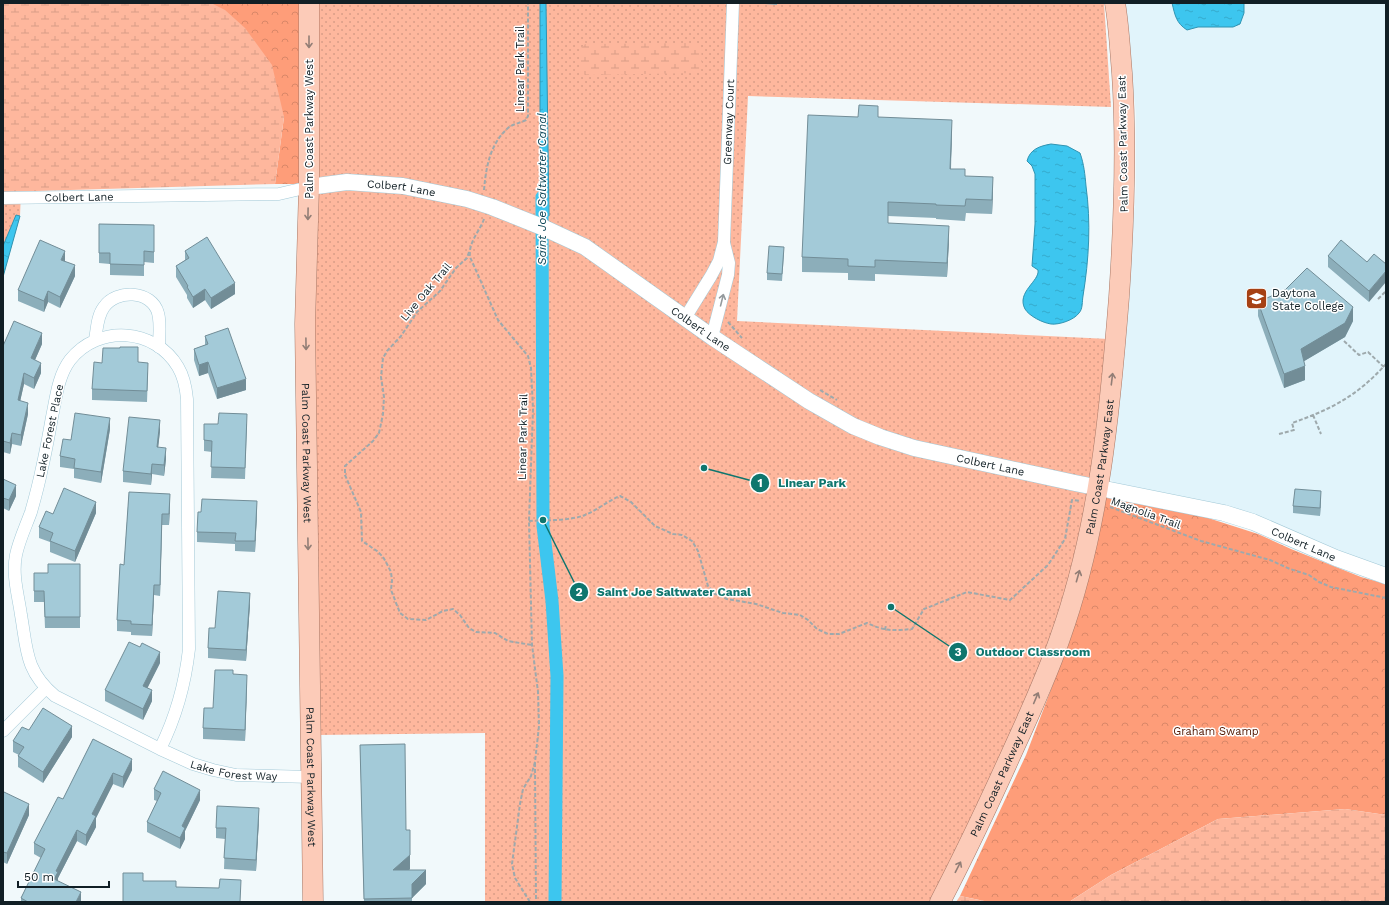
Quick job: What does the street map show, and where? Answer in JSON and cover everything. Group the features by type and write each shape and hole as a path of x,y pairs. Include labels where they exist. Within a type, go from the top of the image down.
{"main road":[{"name":"Palm Coast Parkway West","path":"309,3 309,187 305,324 313,902"},
{"name":"Palm Coast Parkway East","path":"940,902 958,868 1005,768 1060,637 1070,607 1097,496 1114,360 1124,216 1124,119 1120,47 1115,3"}],"street":[{"name":"Greenway Court","path":"724,242 733,3"},
{"name":"Colbert Lane","path":"3,198 279,194 341,182 365,182 417,189 482,203 520,217 585,248 712,337 809,401 852,426 914,448 1075,483 1097,496 1207,509 1237,517 1336,558 1386,576"},
{"path":"685,318 719,261 724,242"},
{"path":"712,337 730,263 724,242"},
{"path":"95,340 98,322 104,306 117,296 133,294 142,296 149,300 158,312 159,347"},
{"name":"Lake Forest Place","path":"127,335 147,340 159,347 178,367 186,386 190,613 189,649 185,680 175,715 160,749 71,705 55,696 46,688 32,666 25,648 21,614 15,585 15,564 20,540 40,481 60,378 67,365 74,355 95,340 109,336 127,335"},
{"path":"3,731 46,688"},
{"name":"Lake Forest Way","path":"160,749 193,764 236,775 311,777"}],"path":[{"name":"Linear Park Trail","path":"528,3 528,116 526,120 509,127 494,144 485,173 482,203 484,220 469,251 470,257 498,320 528,356 531,368 533,409 529,521 532,645 538,692 539,726 535,761 531,776 523,789 512,864 515,878 530,902"},
{"name":"Live Oak Trail","path":"469,251 466,258 456,268 440,291 417,312 401,336 385,354 383,358 381,377 384,397 383,414 379,433 373,441 345,466 345,475 361,512 362,541 377,551 387,564 391,578 391,590 400,612 408,619 426,620 443,611 452,609 460,615 469,628 476,632 495,633 508,641 532,645"},
{"path":"1378,299 1386,291"},
{"path":"726,320 745,341"},
{"path":"1344,341 1359,355 1368,352 1386,369"},
{"path":"1279,434 1294,430 1292,423 1337,404 1355,393 1386,364"},
{"path":"818,388 843,403"},
{"path":"1313,415 1321,434"},
{"path":"529,521 572,518 585,515 610,500 620,496 631,502 655,526 673,534 682,535 692,541 698,551 705,580 715,594 727,599 756,604 784,613 800,615 808,620 817,629 828,634 839,634 866,623 890,631 912,628 924,610 967,592 1010,600 1048,565 1065,539 1075,483"},
{"name":"Magnolia Trail","path":"1072,500 1097,496 1114,508 1171,531 1270,560 1290,569 1309,575 1319,582 1331,587 1386,598"},
{"path":"885,630 886,625"},
{"path":"535,761 536,902"}],"shaded area":[{"name":"Daytona State College","path":"1124,3 1386,3 1386,569 1115,484 1107,473 1131,252 1136,187 1136,114"}],"green space":[{"path":"3,3 211,3 225,10 245,28 272,65 284,117 275,184 3,192"},
{"path":"211,3 302,3 301,184 275,184 284,117"},
{"path":"316,3 1104,3 1111,107 748,96 737,321 1109,339 1090,498 1052,645 952,862 929,902 485,902 485,733 317,735 311,311"},
{"path":"697,43 701,46 702,68 697,73 585,75 581,71 580,49 585,44"},
{"path":"3,192 21,192 20,216 3,277"},
{"name":"Graham Swamp","path":"1105,496 1205,517 1258,534 1361,577 1386,584 1386,815 1345,809 1218,819 1111,875 1069,902 989,902 960,896 1026,755 1071,637 1096,548"},
{"path":"1345,809 1386,815 1386,902 1069,902 1111,875 1218,819"},
{"path":"960,896 989,902 956,902"}],"water":[{"path":"540,3 546,3 549,216 540,213"},
{"path":"1172,3 1244,3 1244,13 1240,24 1233,27 1198,27 1187,30 1178,22"},
{"path":"1051,144 1067,146 1080,153 1085,174 1089,227 1087,268 1081,309 1077,316 1070,320 1054,324 1044,322 1033,317 1027,312 1023,303 1026,292 1038,274 1038,270 1032,266 1035,224 1035,174 1032,166 1027,161 1028,157 1033,151"},
{"path":"16,215 20,216 3,277 3,246"}],"building":[{"path":"859,105 878,106 878,117 952,120 950,169 965,169 965,176 993,177 992,200 966,199 965,206 888,202 888,223 949,226 947,263 875,260 875,267 848,266 848,259 802,257 808,115 858,117"},
{"path":"99,224 154,225 154,252 144,251 144,265 110,264 110,253 99,253"},
{"path":"207,237 235,283 211,298 205,289 193,297 176,266 189,258 185,251"},
{"path":"40,240 65,251 61,260 75,265 60,297 48,291 44,301 18,290"},
{"path":"1341,240 1367,262 1374,254 1386,264 1386,271 1369,291 1328,256"},
{"path":"769,246 784,247 782,274 767,273"},
{"path":"1307,268 1353,307 1345,323 1301,349 1305,366 1284,374 1258,302 1285,290"},
{"path":"14,321 42,333 31,358 41,363 34,378 24,373 18,400 28,403 21,435 12,433 10,443 3,441 3,346"},
{"path":"228,328 246,379 217,388 208,362 199,365 194,349 208,344 205,336"},
{"path":"138,347 138,362 148,363 147,391 92,389 94,362 102,363 103,348"},
{"path":"75,413 110,418 101,472 74,468 75,459 60,456 63,439 71,440"},
{"path":"219,413 247,414 245,468 211,467 212,441 204,440 204,424 218,424"},
{"path":"129,417 160,420 157,447 166,448 164,465 152,464 151,474 123,471"},
{"path":"3,479 16,485 9,500 3,498"},
{"path":"64,488 96,502 75,551 50,541 53,533 39,527 46,511 53,514"},
{"path":"1295,489 1321,491 1320,508 1293,506"},
{"path":"129,492 170,494 169,514 162,514 160,585 154,585 152,625 131,624 131,621 117,620 120,564 124,565"},
{"path":"202,499 257,501 255,541 235,541 236,533 197,532 198,512 201,512"},
{"path":"48,564 80,564 80,617 45,617 44,591 34,591 34,573 48,573"},
{"path":"218,591 250,593 246,650 208,648 209,628 215,628"},
{"path":"129,642 140,647 142,643 160,652 143,686 152,690 143,709 105,690"},
{"path":"215,670 233,670 233,674 247,675 245,730 203,728 204,708 213,708"},
{"path":"43,708 72,726 43,772 18,756 24,747 13,741 22,727 29,730"},
{"path":"93,739 132,759 123,777 113,773 92,814 96,816 86,835 77,830 56,871 58,872 54,879 81,892 76,902 28,902 21,898 45,849 34,843 58,797 63,799"},
{"path":"405,744 406,830 410,830 410,855 393,870 426,870 412,884 412,898 364,899 360,745"},
{"path":"163,771 200,790 182,826 185,828 180,838 147,822 161,793 154,789"},
{"path":"4,792 29,804 7,853 3,852"},
{"path":"217,806 259,808 256,860 224,858 226,828 216,828"},
{"path":"123,873 143,873 143,881 176,881 176,887 219,888 220,879 241,880 240,902 123,902"}],"waterway":[{"name":"Saint Joe Saltwater Canal","path":"542,197 543,526 552,601 557,676 555,902"}],"place":[{"name":"Daytona State College","path":"1256,299"},
{"name":"Linear Park","path":"704,468"},
{"name":"Saint Joe Saltwater Canal","path":"543,520"},
{"name":"Outdoor Classroom","path":"891,607"}]}
